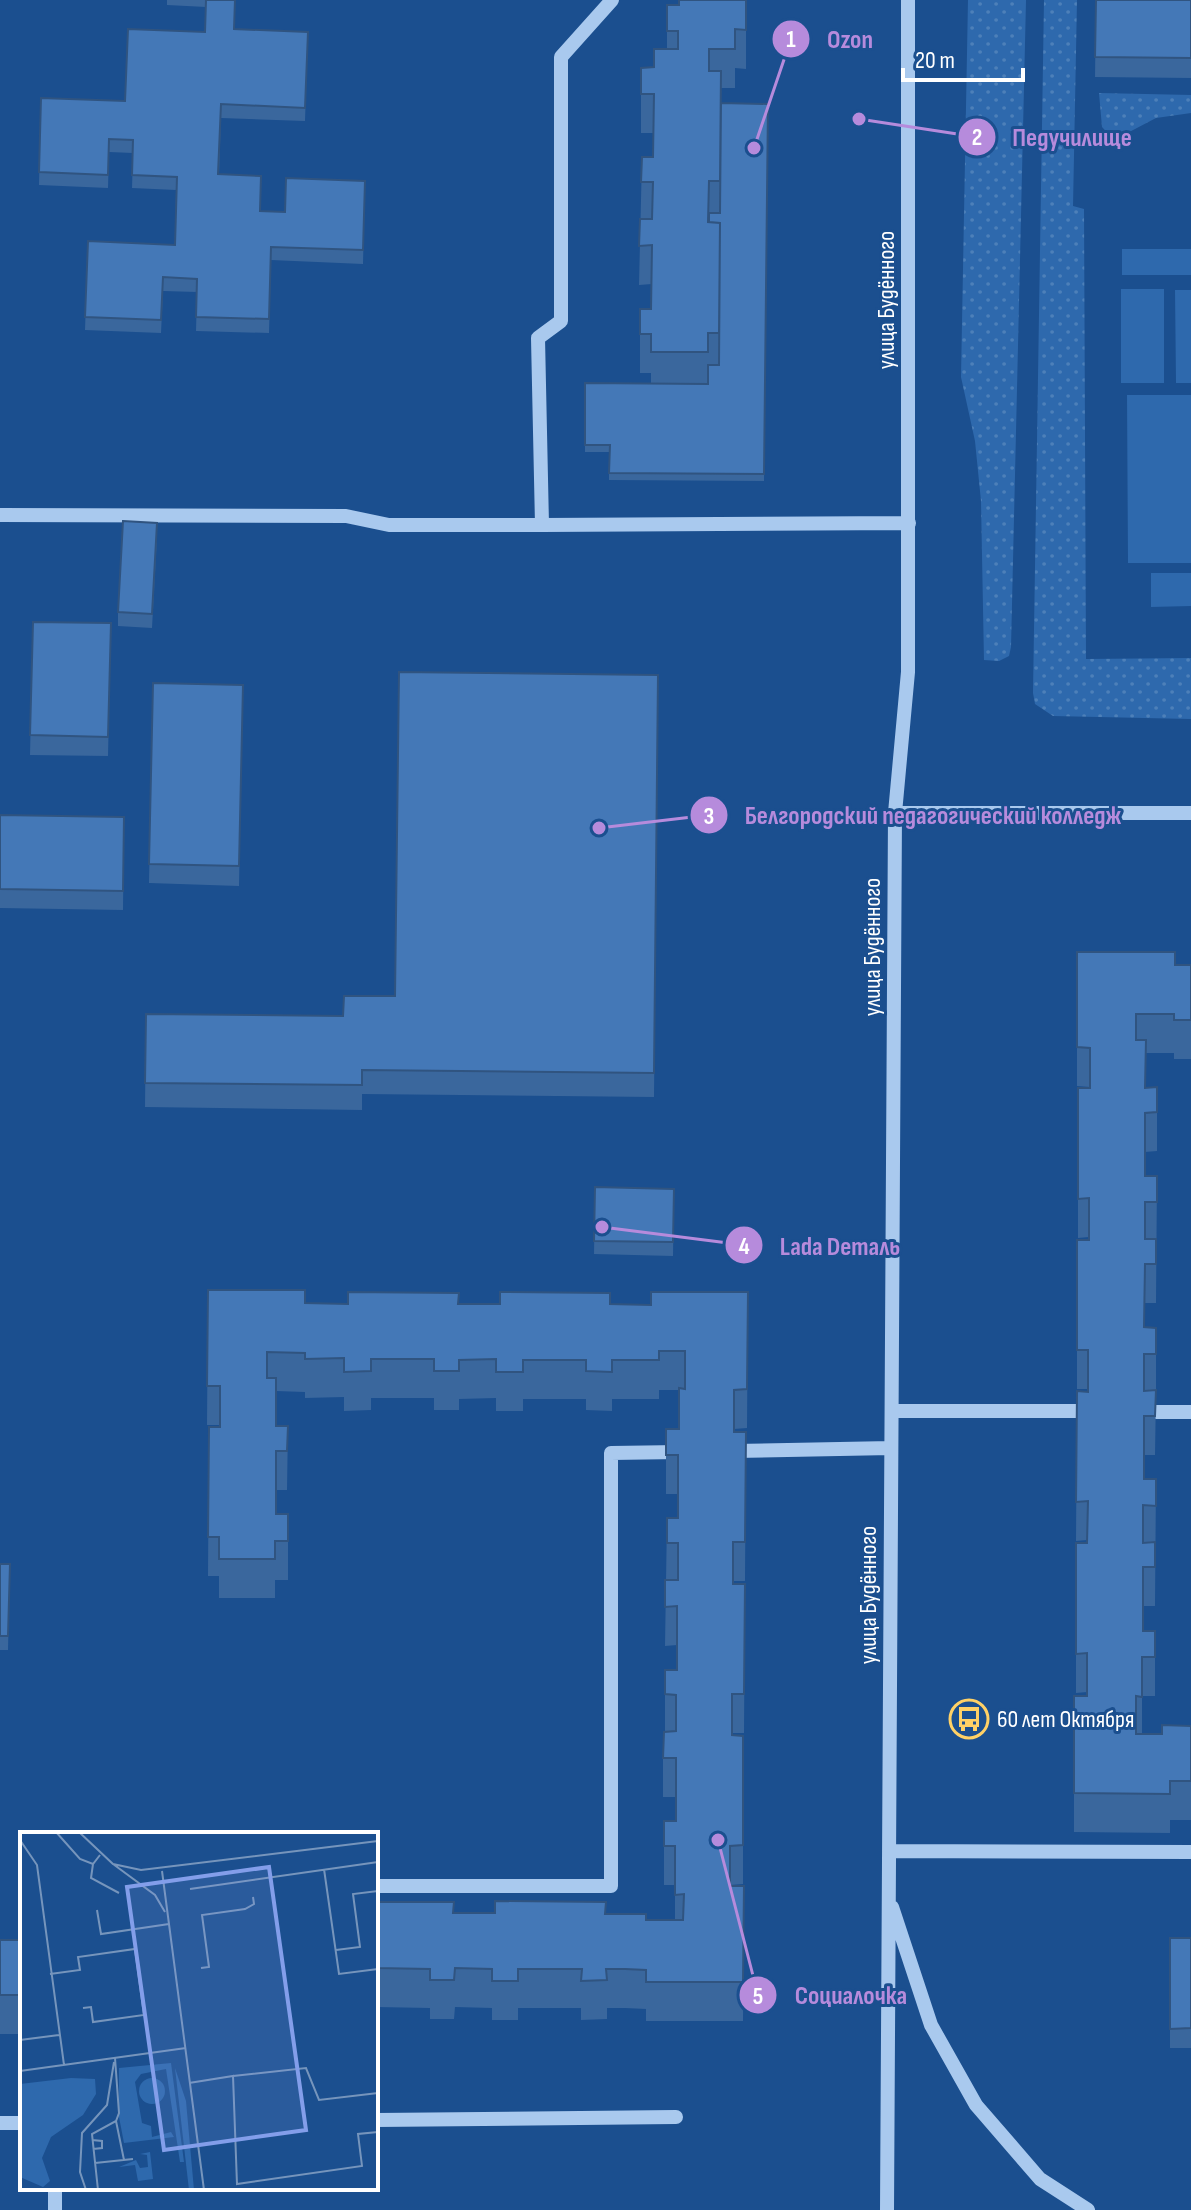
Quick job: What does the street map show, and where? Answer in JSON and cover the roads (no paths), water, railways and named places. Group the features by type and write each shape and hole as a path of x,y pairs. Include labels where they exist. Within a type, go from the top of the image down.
{"street":[{"path":"542,525 538,338 561,321 561,57 612,0"},
{"name":"улица Будённого","path":"887,2210 895,813 908,672 908,0"},
{"path":"0,515 346,516 389,525 909,523"},
{"path":"895,813 1191,813"},
{"path":"892,1411 1088,1411"},
{"path":"1144,1412 1191,1412"},
{"path":"734,1451 891,1448"},
{"path":"378,1886 611,1886 611,1453 679,1452"},
{"path":"889,1851 1191,1852"},
{"name":"улица Будённого","path":"888,1895 931,2025 976,2105 1040,2179 1088,2210"},
{"path":"378,2120 676,2117"}],"place":[{"name":"Педучилище","path":"859,119"},
{"name":"Ozon","path":"754,148"},
{"name":"Белгородский педагогический колледж","path":"599,828"},
{"name":"Lada Dеталь","path":"602,1227"},
{"name":"60 лет Октября","path":"969,1719"},
{"name":"Социалочка","path":"718,1840"}]}
